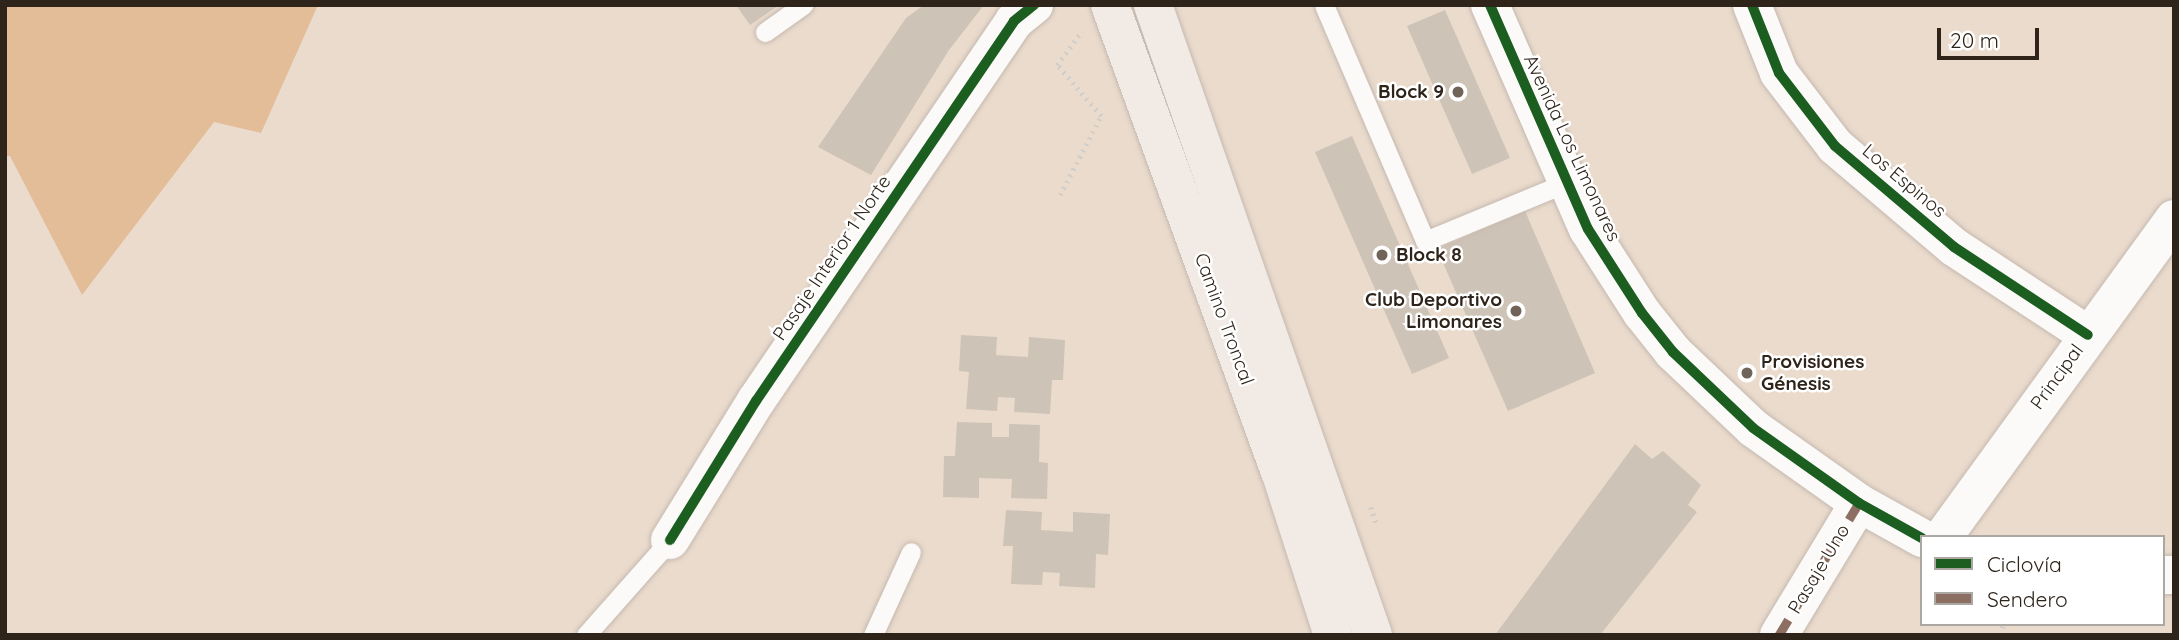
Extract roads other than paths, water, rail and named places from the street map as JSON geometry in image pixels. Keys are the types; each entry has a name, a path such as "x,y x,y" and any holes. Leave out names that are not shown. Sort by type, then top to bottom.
{"main road":[{"name":"Camino Troncal","path":"1153,5 1373,635"},
{"name":"Camino Troncal","path":"1098,15 1280,471 1333,635"}],"street":[{"name":"Pasaje Interior 1 Norte","path":"670,540 756,401 1014,21 1034,5"},
{"name":"Avenida Los Limonares","path":"1490,5 1566,183 1613,272 1673,352 1754,428 1859,503 1920,537"},
{"name":"Los Espinos","path":"1752,5 1779,72 1835,146 1954,247 2088,335"},
{"name":"Principal","path":"1944,535 2174,219"},
{"name":"Pasaje Uno","path":"1779,635 1859,503"}],"lane":[{"path":"765,32 803,5"},
{"path":"1324,5 1424,241 1566,183"},
{"path":"586,635 670,540"},
{"path":"873,635 911,552"}],"place":[{"name":"Block 9","path":"1458,92"},
{"name":"Block 8","path":"1382,255"},
{"name":"Club Deportivo Limonares","path":"1516,311"},
{"name":"Provisiones Génesis","path":"1747,373"}]}
